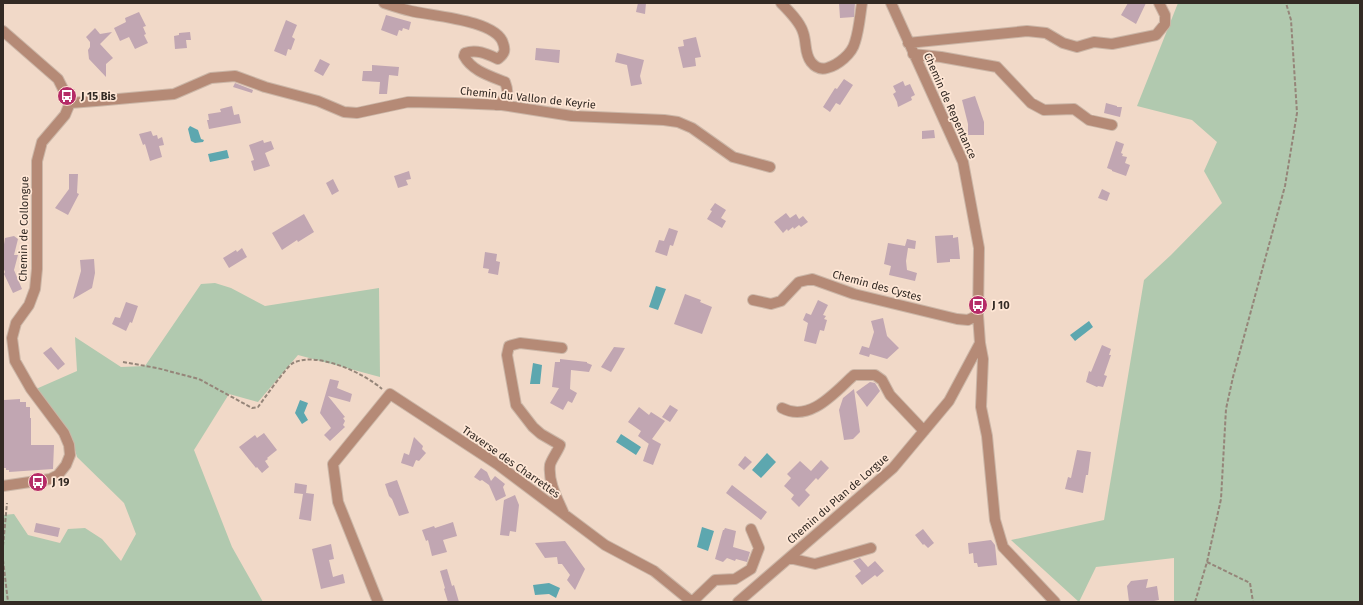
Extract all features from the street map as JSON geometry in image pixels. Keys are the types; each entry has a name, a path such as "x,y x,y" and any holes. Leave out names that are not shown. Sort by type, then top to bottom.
{"street":[{"path":"384,3 410,11 479,24 494,31 502,40 505,49 503,55 498,59 483,52 471,50 465,53 464,56 468,63 476,69 505,82 508,91 507,96 496,105"},
{"path":"781,3 795,19 803,32 807,56 812,64 819,69 824,69 834,66 842,60 855,44 862,3"},
{"name":"Chemin de Repentance","path":"891,3 963,162 979,248 978,315 983,359 981,407 987,436 995,520 1003,547 1055,602"},
{"path":"908,43 1027,31 1046,33 1063,44 1077,47 1094,42 1112,44 1156,35 1165,24 1165,14 1158,3"},
{"path":"3,31 58,79 70,103"},
{"path":"913,54 941,57 997,67 1031,103 1044,110 1074,109 1089,120 1112,125"},
{"name":"Chemin du Vallon de Keyrie","path":"70,103 96,102 174,94 211,78 235,76 272,89 318,101 344,112 357,114 408,102 496,105 572,116 664,120 678,122 692,128 733,157 770,167"},
{"name":"Chemin de Collongue","path":"3,486 50,479 58,475 66,465 70,455 69,445 64,433 31,390 15,361 12,338 16,323 29,305 35,289 37,269 37,161 42,142 65,115 70,103"},
{"name":"Chemin des Cystes","path":"753,300 771,304 781,301 799,282 812,280 854,294 957,319 968,320 978,315"},
{"path":"562,348 520,342 509,346 507,355 516,405 533,427 541,434 560,445 550,464 551,483 564,514"},
{"name":"Chemin du Plan de Lorgue","path":"738,602 893,468 949,401 980,343"},
{"path":"782,408 790,412 805,412 815,408 854,375 875,375 882,380 890,395 924,432"},
{"path":"378,602 338,502 332,464 390,394"},
{"name":"Traverse des Charrettes","path":"390,394 497,464 605,545 654,571 692,602"},
{"path":"692,602 715,580 735,579 751,569 759,548 751,529"},
{"path":"789,558 815,564 871,548"}],"path":[{"path":"1195,602 1207,562 1221,499 1226,410 1233,377 1285,186 1297,113 1291,20 1286,3"},
{"path":"123,362 157,368 199,379 252,408 258,407 292,364 301,360 331,362 357,373 375,383 390,394"},
{"path":"3,546 7,503"},
{"path":"3,560 8,602"},
{"path":"1207,562 1250,583 1253,602"}],"green space":[{"path":"1178,3 1360,3 1360,602 1174,602 1174,558 1096,567 1079,602 1011,540 1104,520 1144,280 1222,203 1204,171 1217,142 1192,120 1137,106"},
{"path":"215,283 231,288 265,306 379,288 380,377 298,355 258,402 229,394 194,450 232,547 263,602 3,602 3,515 14,514 28,535 60,543 68,529 85,528 102,539 121,561 136,534 124,503 77,457 72,440 36,389 77,371 75,337 121,367 145,366 201,284"}],"water":[{"path":"190,126 198,130 201,139 204,140 203,142 195,143 191,141 188,129"},
{"path":"227,150 229,158 210,162 208,154"},
{"path":"656,286 666,289 658,310 649,307"},
{"path":"1089,321 1093,327 1075,341 1070,335"},
{"path":"533,363 542,365 540,384 530,384"},
{"path":"300,400 308,403 304,413 308,420 302,424 295,413"},
{"path":"621,434 641,447 636,455 616,442"},
{"path":"767,453 776,462 761,478 752,470"},
{"path":"702,527 714,531 708,551 697,547"},
{"path":"549,583 560,588 556,598 549,594 535,595 533,585"}],"building":[{"path":"638,3 646,3 645,14 636,12"},
{"path":"839,3 855,3 854,17 840,18"},
{"path":"1128,3 1146,3 1136,24 1121,15"},
{"path":"139,12 146,26 143,27 146,34 144,35 148,43 135,49 129,37 120,41 114,28 126,22 125,18"},
{"path":"386,15 411,22 409,30 403,28 402,31 399,30 397,36 381,30"},
{"path":"286,20 297,25 292,37 295,39 291,50 288,49 286,56 274,51"},
{"path":"95,28 100,34 112,32 100,44 113,58 106,64 106,77 89,59 88,50 90,47 90,42 86,37"},
{"path":"190,32 191,40 186,40 187,48 175,49 174,36 179,35 179,33"},
{"path":"696,37 701,57 695,58 696,66 683,68 678,47 684,46 683,40"},
{"path":"536,48 560,50 559,63 535,60"},
{"path":"617,53 644,60 640,76 642,84 631,86 627,65 615,62"},
{"path":"320,59 330,64 323,76 314,71"},
{"path":"372,65 399,67 398,76 389,75 387,94 379,94 380,82 362,81 363,71 372,71"},
{"path":"844,79 853,85 840,105 836,103 830,112 823,107 835,88 837,89"},
{"path":"903,81 905,86 910,84 915,95 911,97 912,100 898,107 893,94 896,92 893,86"},
{"path":"235,83 253,90 252,93 233,87"},
{"path":"975,96 984,122 984,135 968,135 968,124 962,100"},
{"path":"1106,103 1117,107 1122,107 1120,117 1104,113"},
{"path":"232,106 234,115 239,114 241,123 209,129 207,120 209,120 208,114 221,112 220,109"},
{"path":"934,130 935,138 922,139 922,131"},
{"path":"151,131 153,136 157,135 158,139 162,137 164,145 159,146 162,157 150,161 145,144 143,145 139,134"},
{"path":"263,140 264,143 271,141 274,149 265,153 270,166 254,171 251,161 254,160 249,145"},
{"path":"1116,141 1124,144 1121,153 1123,154 1122,156 1127,157 1125,163 1130,165 1126,176 1107,168"},
{"path":"409,171 411,179 406,180 408,185 398,188 394,176"},
{"path":"69,174 78,174 77,193 79,194 68,215 55,208 69,189"},
{"path":"333,179 339,191 332,195 326,183"},
{"path":"1102,189 1110,193 1107,201 1098,198"},
{"path":"715,203 726,210 721,218 726,221 722,228 707,219 712,211 710,210"},
{"path":"786,213 790,218 796,214 799,219 803,216 808,222 801,227 799,225 788,231 787,229 783,233 774,222"},
{"path":"304,214 314,232 298,242 297,240 282,250 272,233"},
{"path":"669,228 678,231 673,246 670,245 667,256 655,252 659,240 664,241"},
{"path":"953,235 953,238 958,237 960,259 950,259 950,262 937,263 935,236"},
{"path":"14,236 18,239 14,255 18,255 14,270 22,289 13,293 4,274 3,251 5,238"},
{"path":"907,239 916,241 915,249 908,248 906,261 907,270 917,273 915,281 889,275 891,266 884,264 888,243 905,246"},
{"path":"242,248 247,257 229,268 223,258 236,250 237,252"},
{"path":"485,252 497,254 496,261 500,262 498,275 488,273 489,269 483,268"},
{"path":"94,259 95,273 92,288 73,299 81,271 80,260"},
{"path":"685,294 701,300 700,302 712,307 702,334 674,324"},
{"path":"818,300 828,305 823,315 826,316 824,319 827,320 824,331 820,330 816,344 804,341 808,323 803,320 806,313 811,315"},
{"path":"126,302 138,306 132,323 130,322 126,331 112,324 115,317 120,318"},
{"path":"883,318 887,336 899,348 887,359 870,354 869,357 859,354 862,346 869,348 874,332 871,321"},
{"path":"1102,345 1111,349 1109,355 1111,355 1104,375 1107,376 1103,387 1097,387 1086,382 1089,371 1091,372"},
{"path":"51,347 65,364 58,370 43,353"},
{"path":"614,347 625,348 611,372 601,367"},
{"path":"560,359 587,362 592,365 589,372 571,370 570,389 577,393 572,403 568,401 563,410 550,403 559,388 552,387 555,362 560,362"},
{"path":"330,379 339,381 337,388 352,394 350,402 328,396 345,417 343,418 345,421 343,425 345,427 330,441 324,435 331,428 320,413"},
{"path":"870,382 875,383 880,391 867,407 856,392"},
{"path":"854,389 860,432 853,439 844,440 839,410 843,398"},
{"path":"20,399 20,402 26,402 26,407 30,407 31,445 54,445 53,469 9,472 6,468 3,468 4,400"},
{"path":"670,405 678,410 670,422 662,417"},
{"path":"639,407 649,415 651,412 665,421 652,439 661,444 653,465 643,461 649,444 638,436 641,431 628,422"},
{"path":"264,433 277,450 265,461 269,467 262,473 239,447 255,435 257,438"},
{"path":"414,437 423,446 422,449 426,453 419,461 416,460 413,467 401,463 404,453 409,455"},
{"path":"1077,450 1091,452 1088,475 1086,475 1083,493 1065,489 1068,477 1071,478"},
{"path":"745,456 752,462 744,470 738,465"},
{"path":"821,460 829,468 818,480 816,478 805,490 810,495 799,507 791,499 794,495 784,486 791,478 787,474 800,461 811,471"},
{"path":"481,468 487,472 491,481 495,476 505,484 503,487 506,496 496,501 489,485 474,477"},
{"path":"397,480 409,513 399,516 385,484"},
{"path":"295,483 307,485 306,493 314,494 311,521 299,519 303,494 294,493"},
{"path":"732,485 767,512 761,520 726,493"},
{"path":"515,495 519,505 516,532 510,531 509,536 500,535 504,500"},
{"path":"453,522 457,536 443,540 447,552 432,556 428,540 426,541 422,530 434,526 435,528"},
{"path":"36,523 60,528 58,537 34,532"},
{"path":"725,528 736,531 733,547 750,552 747,562 736,559 735,561 727,558 723,562 715,559 723,530"},
{"path":"923,529 934,543 928,548 924,544 923,545 915,535"},
{"path":"991,540 995,545 997,565 978,567 977,563 974,563 973,553 969,554 968,543"},
{"path":"565,541 585,569 575,590 567,580 570,575 562,564 558,564 557,557 545,558 535,543"},
{"path":"331,544 334,559 329,560 333,577 343,574 345,583 321,589 312,549"},
{"path":"860,558 868,567 875,561 884,571 877,577 875,575 862,585 855,576 861,571 853,561"},
{"path":"447,569 459,602 448,602 440,571"},
{"path":"1148,579 1146,588 1157,586 1159,600 1149,602 1129,602 1127,586 1131,581"}],"place":[{"name":"J 15 Bis","path":"67,96"},
{"name":"J 10","path":"978,305"},
{"name":"J 19","path":"38,482"}]}
